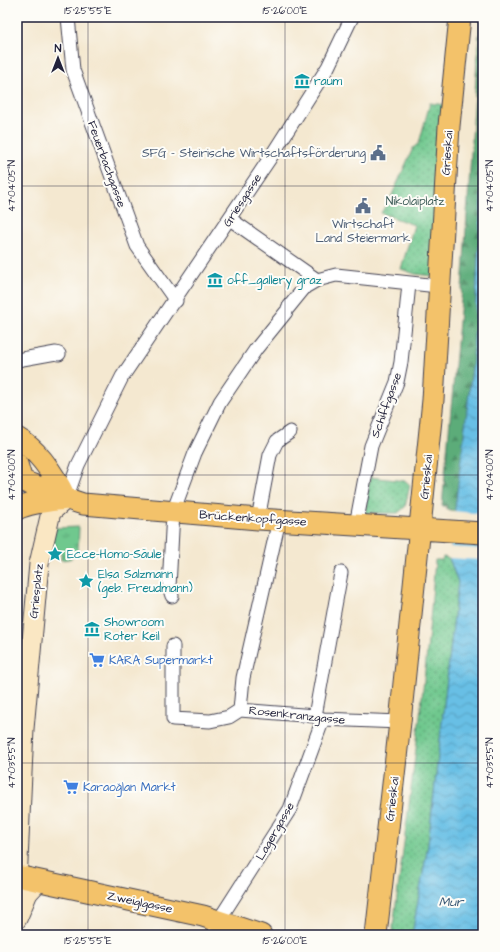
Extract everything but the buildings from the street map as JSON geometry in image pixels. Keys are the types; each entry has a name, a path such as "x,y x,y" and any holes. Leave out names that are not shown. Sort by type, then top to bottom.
{"main road":[{"name":"Grieskai","path":"376,935 400,722 431,529 433,400 438,286 449,126 460,17"},
{"path":"17,438 29,445 57,480 66,500"},
{"path":"17,464 22,481 46,488 66,500"},
{"name":"Brückenkopfgasse","path":"66,500 83,504 258,519 483,533"},
{"path":"17,509 48,501 66,500"},
{"name":"Griesplatz","path":"17,883 24,728 39,564 51,512 66,500"},
{"name":"Zweiglgasse","path":"17,876 217,928 261,935"},
{"path":"17,919 28,893 38,881"}],"street":[{"name":"Feuerbachgasse","path":"68,17 73,70 137,246 176,301"},
{"name":"Griesgasse","path":"66,500 78,465 122,378 176,301 328,67 352,17"},
{"path":"230,219 317,280"},
{"path":"172,596 169,587 174,512 195,452 220,402 256,349 305,287 317,280 336,275 438,286"},
{"name":"Schiffgasse","path":"356,525 371,446 397,382 401,362 409,284"},
{"path":"17,360 56,353 59,354"},
{"path":"258,519 270,455 277,441 290,432"},
{"path":"240,710 243,678 279,520"},
{"name":"Lagergasse","path":"217,928 290,809 319,718 341,573"},
{"name":"Rosenkranzgasse","path":"173,646 173,719 210,721 229,717 240,710 319,718 400,722"}],"green space":[{"path":"480,17 483,17 483,159 473,360 455,512 447,510 446,506 442,506 462,289"},
{"name":"Nikolaiplatz","path":"430,103 446,105 434,276 415,274 401,269 414,225 381,213 392,195 413,148 419,143"},
{"path":"370,477 406,481 410,485 405,507 398,513 365,513"},
{"path":"79,527 78,553 70,559 61,560 61,552 58,549 53,549 50,551 54,528"},
{"path":"443,557 449,558 458,582 428,845 412,935 392,935 422,701 435,560 442,560"}],"water":[{"name":"Mur","path":"483,159 483,935 412,935 428,845 458,582 449,558 473,360"}],"pier":[{"path":"453,511 483,514 483,547 449,544"},
{"path":"449,547 483,549 483,560 447,558"}],"place":[{"name":"raum","path":"302,81"},
{"name":"SFG - Steirische Wirtschaftsförderung","path":"378,153"},
{"name":"Wirtschaft Land Steiermark","path":"363,206"},
{"name":"off_gallery graz","path":"215,280"},
{"name":"Ecce-Homo-Säule","path":"55,554"},
{"name":"Elsa Salzmann (geb. Freudmann)","path":"86,581"},
{"name":"Showroom Roter Keil","path":"92,629"},
{"name":"KARA Supermarkt","path":"97,660"},
{"name":"Karaoğlan Markt","path":"71,787"}]}
